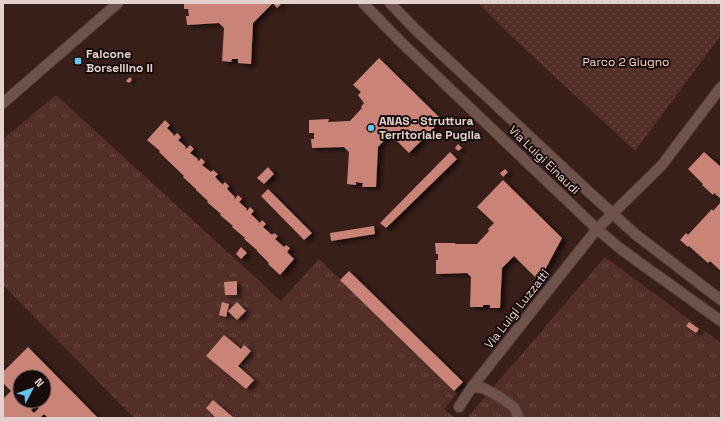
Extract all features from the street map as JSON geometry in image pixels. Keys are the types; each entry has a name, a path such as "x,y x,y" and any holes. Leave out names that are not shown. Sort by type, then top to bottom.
{"main road":[{"path":"3,103 118,3"},
{"name":"Via Luigi Einaudi","path":"363,3 409,50 598,229 622,250 721,321"},
{"name":"Via Luigi Einaudi","path":"390,3 416,30 612,214 639,237 721,300"},
{"name":"Via Luigi Luzzatti","path":"459,407 472,387 598,229 662,165 721,87"},
{"path":"472,387 483,388 498,396 514,407 519,418"}],"green space":[{"name":"Parco 2 Giugno","path":"478,3 721,3 721,35 635,151 510,35"},
{"path":"56,95 281,301 319,259 457,393 444,409 455,418 134,418 3,285 3,139"},
{"path":"605,257 721,343 721,418 467,418"}],"building":[{"path":"184,3 273,3 253,23 251,64 238,63 238,59 232,59 231,62 222,61 224,28 219,23 187,25 186,16 189,16 188,9 184,9"},
{"path":"273,3 282,3 277,8"},
{"path":"379,58 442,120 409,153 390,134 378,147 376,187 362,187 363,183 356,182 356,185 347,184 349,152 344,147 312,148 311,139 314,139 314,133 309,133 309,120 329,119 328,122 350,121 362,108 361,107 364,103 358,95 361,92 353,85"},
{"path":"130,77 132,80 129,83 126,81"},
{"path":"165,120 170,125 167,128 174,135 173,136 177,133 181,137 178,140 186,147 186,149 190,145 194,149 190,153 199,161 201,158 205,162 202,165 211,172 213,170 218,174 215,177 222,185 225,182 229,186 227,189 235,197 234,198 235,199 238,195 242,199 239,202 247,209 246,210 247,211 250,207 254,211 251,214 260,223 262,220 266,224 263,227 272,235 274,233 278,236 275,239 284,247 286,245 290,248 287,252 294,259 280,275 268,264 269,263 257,250 244,239 245,238 232,227 233,226 220,215 221,214 207,202 208,201 183,177 184,176 159,152 160,151 147,140"},
{"path":"458,144 462,148 458,151 455,148"},
{"path":"450,152 457,159 386,228 380,223"},
{"path":"704,152 721,167 721,199 714,193 713,195 702,185 703,184 688,169"},
{"path":"268,167 274,174 264,184 257,178"},
{"path":"505,169 508,172 503,177 500,173"},
{"path":"503,180 562,238 539,281 514,256 502,268 500,308 490,308 490,305 483,305 483,307 470,307 471,277 467,273 436,274 436,260 438,260 438,254 436,254 435,243 477,244 494,223 477,207"},
{"path":"268,189 312,233 304,240 261,196"},
{"path":"721,202 721,271 710,261 708,263 680,240 686,233 688,235 712,209 713,211"},
{"path":"374,226 375,234 331,241 330,233"},
{"path":"241,247 247,253 241,259 236,254"},
{"path":"349,271 463,382 454,391 340,280"},
{"path":"237,281 237,295 225,295 224,282"},
{"path":"222,302 229,304 226,317 219,315"},
{"path":"237,302 246,311 237,320 228,311"},
{"path":"689,322 699,329 696,333 686,326"},
{"path":"224,335 241,349 244,345 251,351 238,366 254,380 246,389 206,356"},
{"path":"28,347 50,369 12,369 12,409 32,409 31,410 34,413 38,409 52,409 52,371 98,418 46,418 47,417 44,414 40,418 3,418 3,399 11,391 3,383 3,372"},
{"path":"213,400 234,418 216,418 206,408"}],"place":[{"name":"Falcone Borsellino II","path":"78,61"},
{"name":"ANAS - Struttura Territoriale Puglia","path":"371,128"}]}
